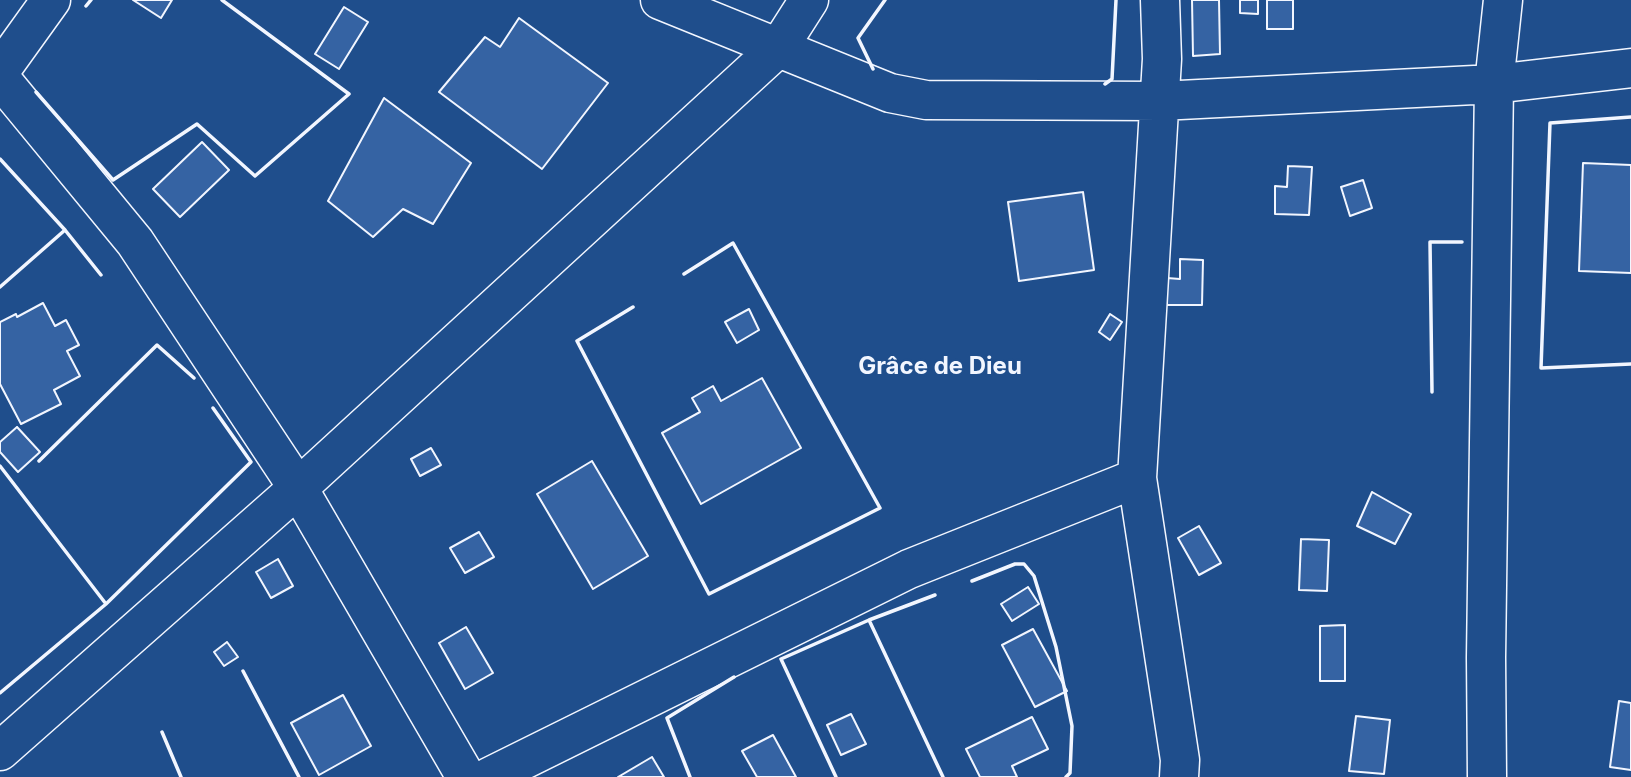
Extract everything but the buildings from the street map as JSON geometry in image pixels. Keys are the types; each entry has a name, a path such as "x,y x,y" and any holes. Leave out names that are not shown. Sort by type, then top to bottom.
{"street":[{"path":"0,71 51,0"},
{"path":"660,0 890,93 926,100 1160,102 1494,84 1631,68"},
{"path":"0,751 298,488 779,47 809,0"},
{"path":"1160,0 1163,59 1137,478 1180,760 1179,777"},
{"path":"1487,777 1487,521 1494,84 1503,0"},
{"path":"0,78 135,242 298,488 466,777"},
{"path":"489,777 909,569 1137,478"}],"wall":[{"path":"86,6 91,0"},
{"path":"36,92 113,180 197,124 255,176 349,94 222,0"},
{"path":"873,69 858,38 885,0"},
{"path":"1105,84 1112,79 1116,0"},
{"path":"1631,117 1550,123 1541,368 1631,364"},
{"path":"0,159 65,230 101,275"},
{"path":"0,287 65,230"},
{"path":"1432,392 1430,242 1462,242"},
{"path":"633,307 577,341 709,594 880,508 733,243 684,274"},
{"path":"39,461 157,345 194,378"},
{"path":"106,604 251,462 213,408"},
{"path":"0,466 106,604 0,693"},
{"path":"972,581 1015,564 1024,564 1034,576 1056,647 1072,726 1070,773 1066,777"},
{"path":"836,777 781,659 869,620 935,595"},
{"path":"869,620 943,777"},
{"path":"243,671 299,777"},
{"path":"690,777 667,718 734,677"},
{"path":"162,732 181,777"}],"district":[{"name":"Grâce de Dieu","path":"940,367"}]}
